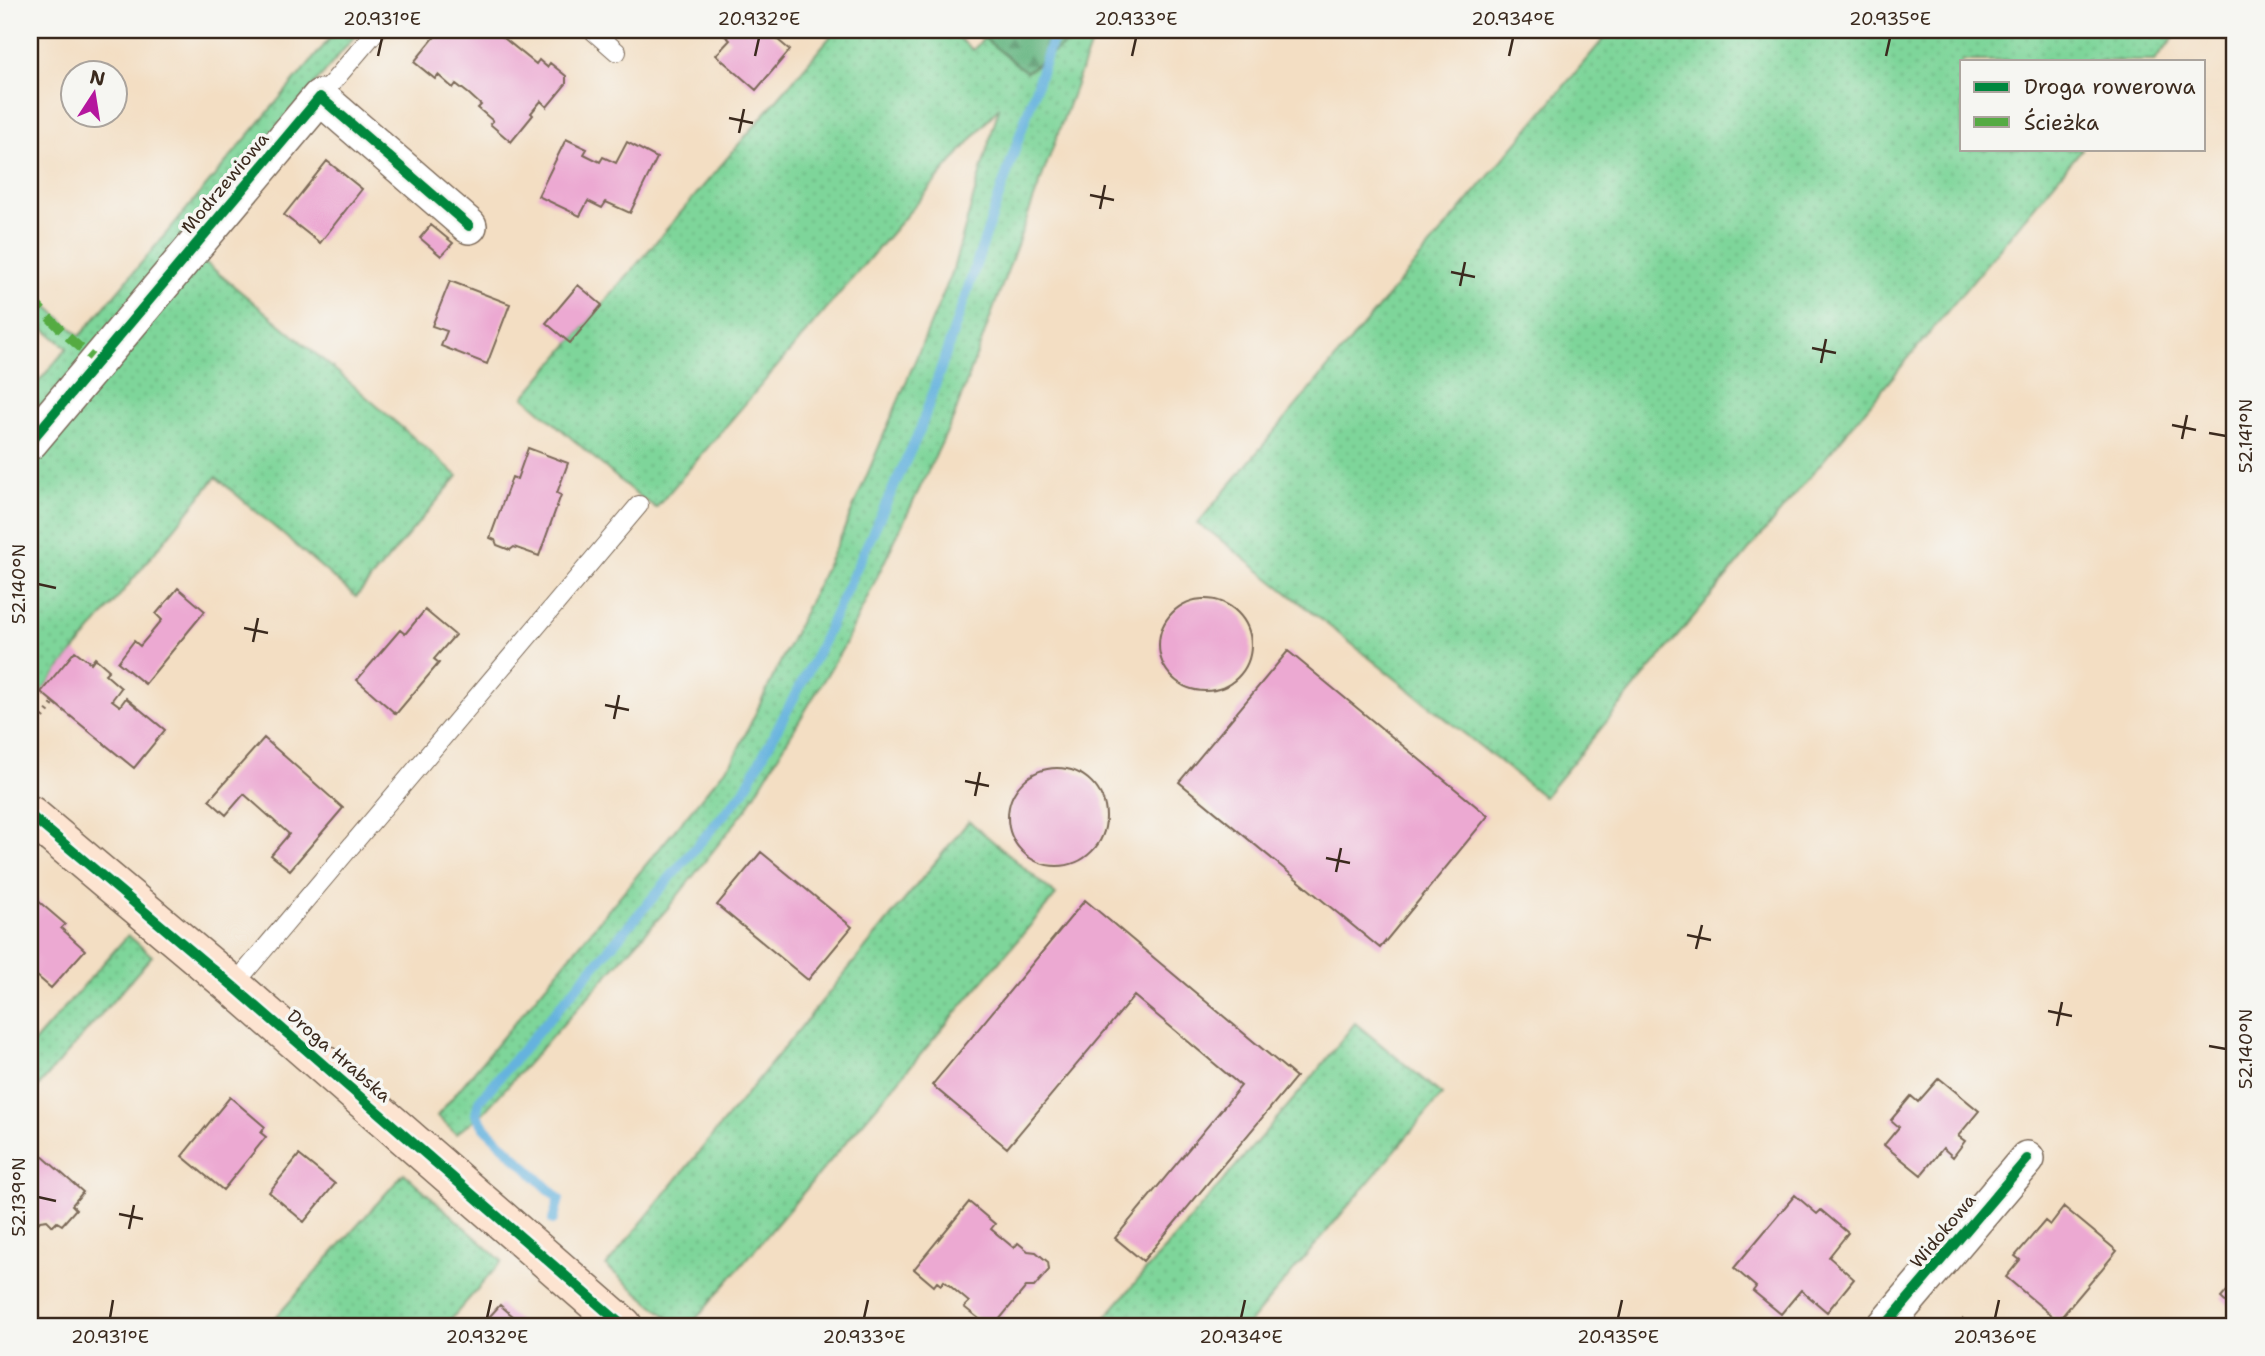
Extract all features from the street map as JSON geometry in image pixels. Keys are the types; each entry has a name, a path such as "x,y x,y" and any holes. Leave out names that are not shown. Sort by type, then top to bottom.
{"street":[{"path":"320,97 469,226"},
{"name":"Modrzewiowa","path":"30,442 320,97"},
{"name":"Droga Hrabska","path":"30,815 233,986 623,1326"},
{"name":"Widokowa","path":"1885,1326 2027,1159"}],"lane":[{"path":"320,97 377,30"},
{"path":"592,30 617,52"},
{"path":"233,986 639,505"}],"path":[{"path":"30,734 54,703"}],"green space":[{"path":"337,30 360,30 30,424 30,392 67,348 30,317 30,290 80,336"},
{"path":"836,30 949,30 973,50 984,38 1027,72 1085,30 1096,30 953,419 844,646 747,808 667,909 484,1112 456,1134 437,1116 733,760 843,532 952,273 999,107 656,508 631,490 524,397"},
{"path":"991,30 1085,30 1026,72 984,38"},
{"path":"1611,30 2181,30 2155,60 1960,60 1960,150 2081,150 1544,797 1211,532 1197,524"},
{"path":"200,258 458,476 356,597 216,477 30,706 30,464"},
{"path":"969,821 1056,895 690,1326 678,1326 606,1266"},
{"path":"128,935 152,956 30,1096 30,1047"},
{"path":"1355,1023 1442,1095 1247,1326 1098,1326 1310,1080"},
{"path":"404,1173 502,1261 445,1326 268,1326"}],"building":[{"path":"444,30 494,30 536,64 539,60 547,67 550,63 566,76 566,84 547,107 541,101 511,142 490,124 493,121 478,108 481,105 469,94 456,84 453,88 438,75 435,79 414,62 437,34 439,36"},
{"path":"728,30 766,30 790,50 756,90 716,55 730,40 724,35"},
{"path":"566,139 587,149 584,154 600,162 603,157 616,163 627,142 657,158 630,213 606,202 602,208 588,201 580,216 538,196"},
{"path":"327,161 362,189 320,243 284,215"},
{"path":"431,225 453,243 441,256 420,238"},
{"path":"450,281 510,304 487,364 441,346 447,331 432,326"},
{"path":"578,285 602,305 570,343 546,323"},
{"path":"528,448 568,463 557,493 561,495 539,556 514,547 510,550 497,545 495,540 490,538 512,477 517,479"},
{"path":"178,588 205,611 145,684 118,662 134,641 140,646 162,620 156,614"},
{"path":"1205,599 1222,603 1237,613 1247,628 1251,645 1247,662 1237,677 1222,687 1205,691 1188,687 1173,677 1163,662 1159,645 1163,628 1173,613 1188,603"},
{"path":"425,610 455,635 434,659 439,663 396,714 357,680 400,630 405,634"},
{"path":"75,651 91,663 95,658 109,670 105,674 121,688 112,700 120,706 126,698 165,730 134,768 41,692"},
{"path":"1288,651 1488,816 1380,948 1179,782"},
{"path":"264,738 343,808 290,870 271,855 289,834 244,794 226,815 209,800"},
{"path":"1057,768 1076,772 1092,782 1102,798 1106,817 1102,836 1092,852 1076,862 1057,866 1038,862 1022,852 1012,836 1008,817 1012,798 1022,782 1038,772"},
{"path":"761,852 852,927 808,980 717,905"},
{"path":"30,894 65,924 61,928 85,950 51,988 30,970"},
{"path":"1085,900 1296,1077 1143,1261 1115,1238 1241,1086 1134,996 1007,1148 932,1085"},
{"path":"1939,1078 1979,1111 1958,1136 1965,1141 1953,1157 1943,1148 1921,1175 1884,1145 1899,1127 1891,1120 1911,1096 1918,1102"},
{"path":"230,1097 265,1127 261,1133 266,1137 223,1190 182,1156"},
{"path":"30,1154 37,1160 41,1155 83,1192 72,1205 76,1209 62,1225 57,1222 53,1226 47,1220 40,1221 30,1229"},
{"path":"299,1155 335,1184 304,1222 269,1192"},
{"path":"1795,1195 1817,1214 1821,1210 1848,1233 1829,1257 1854,1279 1827,1312 1801,1290 1781,1314 1753,1291 1756,1287 1734,1268"},
{"path":"969,1202 995,1224 991,1229 1014,1248 1018,1243 1048,1262 1049,1270 1034,1287 1026,1287 994,1326 988,1326 964,1307 969,1302 944,1281 941,1285 937,1282 934,1286 914,1269"},
{"path":"2064,1207 2117,1251 2058,1321 2006,1277 2020,1260 2015,1256 2045,1221 2050,1225"},
{"path":"2235,1282 2235,1311 2221,1298"},
{"path":"500,1305 521,1323 519,1326 481,1326"},
{"path":"1963,1319 1972,1326 1957,1326"}],"waterway":[{"path":"553,1220 559,1199 485,1128 476,1114 479,1101 744,791 814,660 920,430 1051,43 1062,30"}],"marked path":[{"path":"30,298 97,362"}],"cycle path":[{"path":"30,442 320,97 469,226"},
{"path":"30,815 233,986 623,1326"},
{"path":"1885,1326 2027,1159"}]}
